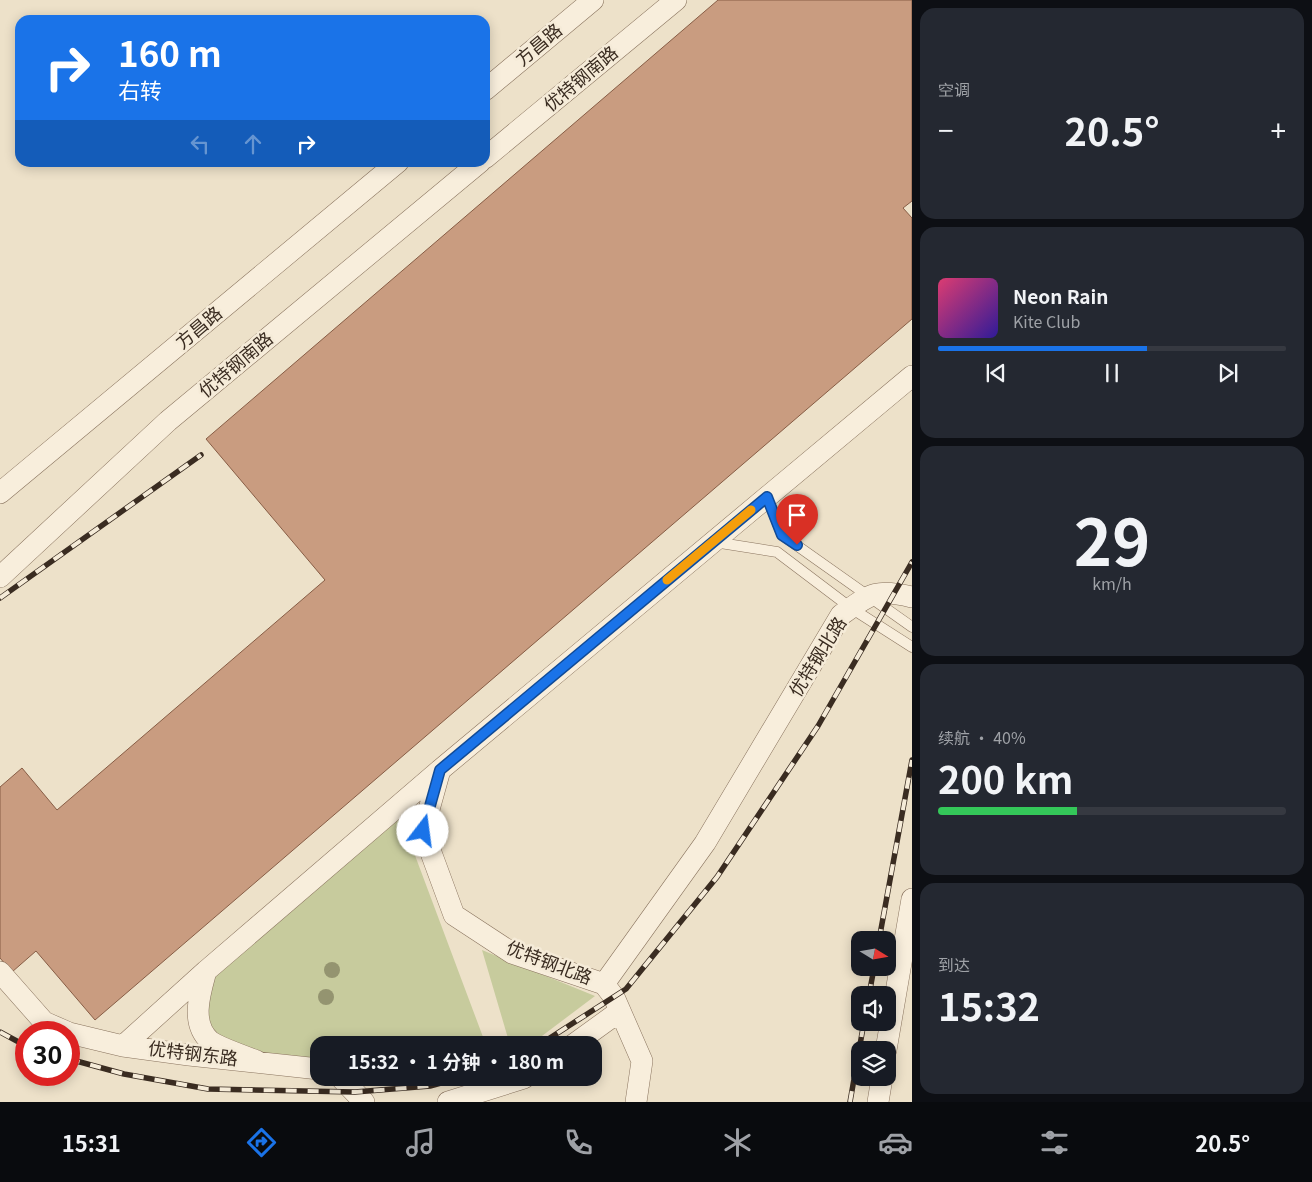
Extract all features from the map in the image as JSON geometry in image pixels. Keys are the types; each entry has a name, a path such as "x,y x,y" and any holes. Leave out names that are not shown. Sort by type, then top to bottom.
{"street":[{"name":"方昌路","path":"490,86 593,0"},
{"name":"优特钢南路","path":"490,154 676,0"},
{"name":"方昌路","path":"0,494 392,167"},
{"name":"优特钢南路","path":"0,577 168,421 474,167"},
{"path":"123,1046 206,971 440,770 912,376"},
{"name":"优特钢北路","path":"440,770 423,831 454,915 512,953 604,984 705,843 841,615 869,595 894,592 912,597"},
{"path":"888,1041 912,899"},
{"path":"206,971 199,997 198,1023 210,1041 257,1061"},
{"name":"优特钢东路","path":"0,972 43,1021"},
{"path":"604,984 614,996 642,1061 636,1102"},
{"path":"585,1036 620,1011"},
{"name":"优特钢东路","path":"80,1036 123,1046 310,1068"},
{"path":"349,1086 364,1102"},
{"path":"448,1102 499,1086"},
{"path":"878,1102 881,1086"}],"lane":[{"path":"767,497 782,535 912,627"},
{"path":"714,542 777,552 851,608 912,647"}],"green space":[{"path":"401,818 483,1036 310,1036 310,1061 231,1046 215,1037 204,1012 215,968"},
{"path":"482,950 595,996 542,1036 507,1036"}],"building":[{"path":"718,0 912,0 912,201 903,208 912,218 912,319 95,1020 36,951 12,972 0,958 0,787 22,768 57,810 325,580 206,439"}],"railway":[{"path":"0,598 201,455"},
{"path":"553,1036 626,989 717,877 818,726 912,562"},
{"path":"881,931 912,760"},
{"path":"871,986 873,976"},
{"path":"850,1102 862,1031"},
{"path":"0,1032 15,1040"},
{"path":"80,1062 124,1074 208,1089 355,1092 430,1086"}],"slow traffic":[{"path":"667,580 751,510"}],"route":[{"path":"423,831 440,770 767,497 782,535 797,545"}]}
